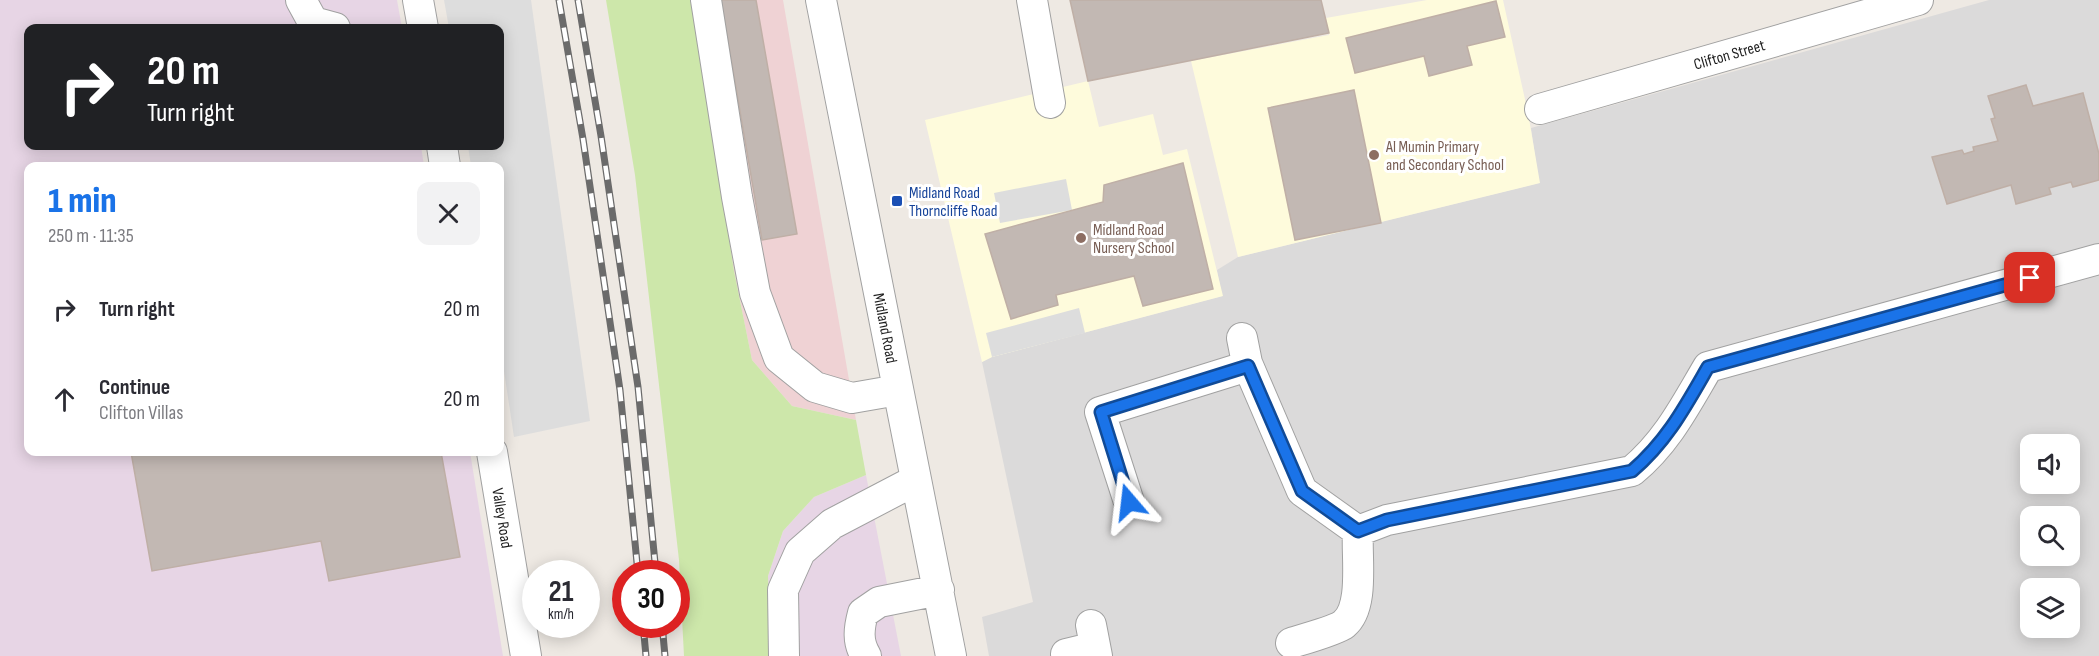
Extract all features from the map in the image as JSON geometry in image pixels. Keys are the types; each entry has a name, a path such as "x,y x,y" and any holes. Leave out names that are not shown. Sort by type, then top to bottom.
{"street":[{"path":"300,0 313,22 320,24"},
{"path":"418,0 422,24"},
{"path":"706,0 736,197 754,293 779,358 815,387 852,398 898,390"},
{"name":"Midland Road","path":"821,0 951,656"},
{"path":"1032,0 1050,103"},
{"name":"Clifton Street","path":"1540,109 1918,0"},
{"path":"1358,531 1387,520 1632,471 1651,455 1676,422 1708,367 2099,259"},
{"path":"1242,338 1248,366 1302,491 1358,531"},
{"path":"1129,502 1101,412 1248,366"},
{"name":"Valley Road","path":"493,456 526,656"},
{"path":"784,656 783,590 800,552 832,524 916,480"},
{"path":"1291,643 1344,625 1355,608 1358,589 1356,550 1358,531"},
{"path":"863,654 859,628 862,613 879,602 939,591"},
{"path":"1066,654 1094,643"}],"shaded area":[{"path":"0,0 397,0 401,24 24,24 24,150 422,150 423,162 24,162 24,456 471,456 503,656 0,656"},
{"path":"444,0 531,0 590,421 514,437 504,371 504,162 470,162 469,150 504,150 504,24 448,24"},
{"path":"693,0 783,0 856,420 792,406 752,360 734,271"},
{"name":"Al Mumin Primary and Secondary School","path":"1427,0 1503,0 1528,113 1540,183 1238,257 1191,61 1329,35 1326,18"},
{"path":"1989,0 2099,0 2099,656 989,656 982,617 1033,602 982,362 992,357 1222,296 1217,270 1238,257 1539,183 1531,128"},
{"name":"Midland Road Nursery School","path":"1088,81 1099,127 1153,114 1163,155 1187,149 1223,296 992,357 982,362 925,120"},
{"path":"1066,179 1072,210 1000,223 994,193"},
{"path":"1079,308 1085,333 992,357 986,333"},
{"path":"866,475 901,656 771,656 768,576 783,531 814,497"}],"green space":[{"path":"606,0 693,0 734,271 752,360 792,406 856,420 866,475 814,497 783,531 768,576 771,656 684,656 683,638 690,638 690,560 679,560 635,175"}],"building":[{"path":"721,0 756,0 797,234 762,240"},
{"path":"1070,0 1321,0 1329,33 1088,81"},
{"path":"1496,1 1505,37 1467,46 1472,65 1429,76 1424,56 1355,73 1346,38"},
{"path":"2026,85 2033,106 2083,93 2099,154 2099,180 2073,187 2071,182 2049,188 2051,194 2016,204 2011,185 1947,204 1932,157 1962,150 1964,154 1974,151 1973,147 1998,141 1991,119 1995,118 1988,96"},
{"path":"1354,90 1381,223 1295,240 1268,108"},
{"path":"1183,163 1213,289 1143,306 1134,276 1056,295 1058,305 1011,319 985,234 1103,202 1104,185"},
{"path":"132,456 442,456 460,557 329,581 321,541 152,571"}],"railway":[{"path":"559,0 583,139 620,390 637,560"},
{"path":"578,0 601,136 638,387 655,560"},
{"path":"644,638 646,656"},
{"path":"663,638 665,656"}],"place":[{"name":"Al Mumin Primary and Secondary School","path":"1374,155"},
{"name":"Midland Road Thorncliffe Road","path":"897,201"},
{"name":"Midland Road Nursery School","path":"1081,238"}],"route":[{"path":"1129,502 1101,412 1248,366 1302,491 1358,531 1387,520 1632,471 1651,455 1676,422 1708,367 2030,278"}]}
